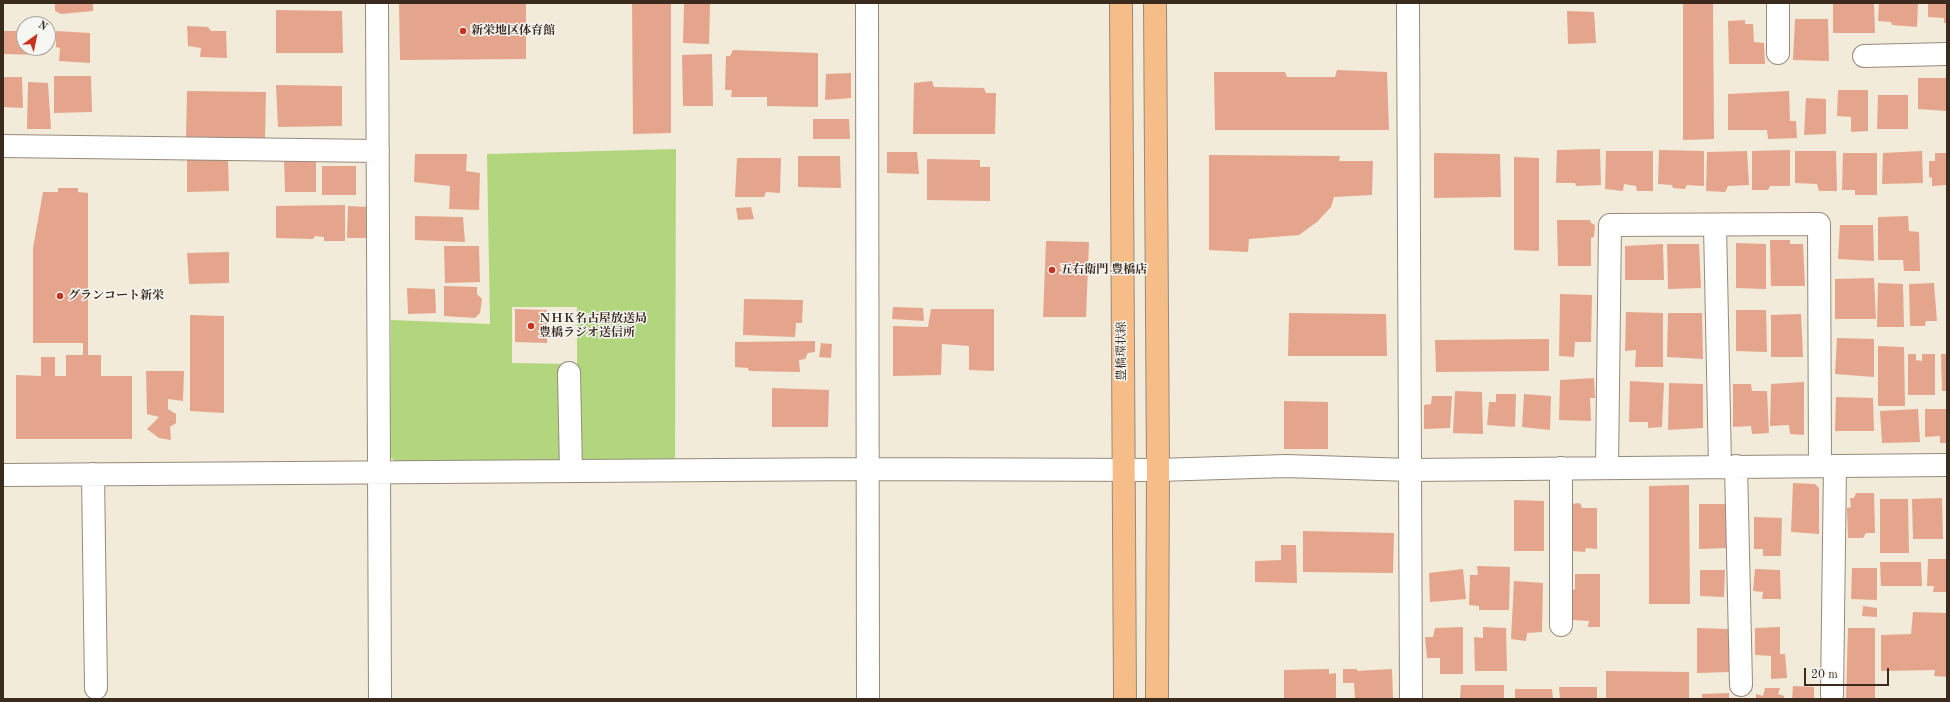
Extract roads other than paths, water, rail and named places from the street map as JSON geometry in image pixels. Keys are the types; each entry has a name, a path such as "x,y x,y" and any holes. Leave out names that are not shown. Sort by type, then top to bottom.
{"main road":[{"name":"豊橋環状線","path":"1121,3 1125,699"},
{"path":"1155,3 1158,470 1157,699"}],"street":[{"path":"377,3 380,699"},
{"path":"868,3 868,699"},
{"path":"1408,3 1411,699"},
{"path":"1778,3 1778,53"},
{"path":"1864,56 1947,54"},
{"path":"3,146 378,151"},
{"path":"1607,467 1610,225 1819,224 1827,465 1832,695"},
{"path":"1716,225 1741,685"},
{"path":"568,373 571,471"},
{"path":"3,475 867,469 1158,470 1286,466 1410,470 1947,465"},
{"path":"1561,468 1561,624"},
{"path":"93,474 96,688"}],"place":[{"name":"新栄地区体育館","path":"463,31"},
{"name":"五右衛門 豊橋店","path":"1052,270"},
{"name":"グランコート新栄","path":"60,296"},
{"name":"ＮＨＫ名古屋放送局 豊橋ラジオ送信所","path":"531,326"}]}
